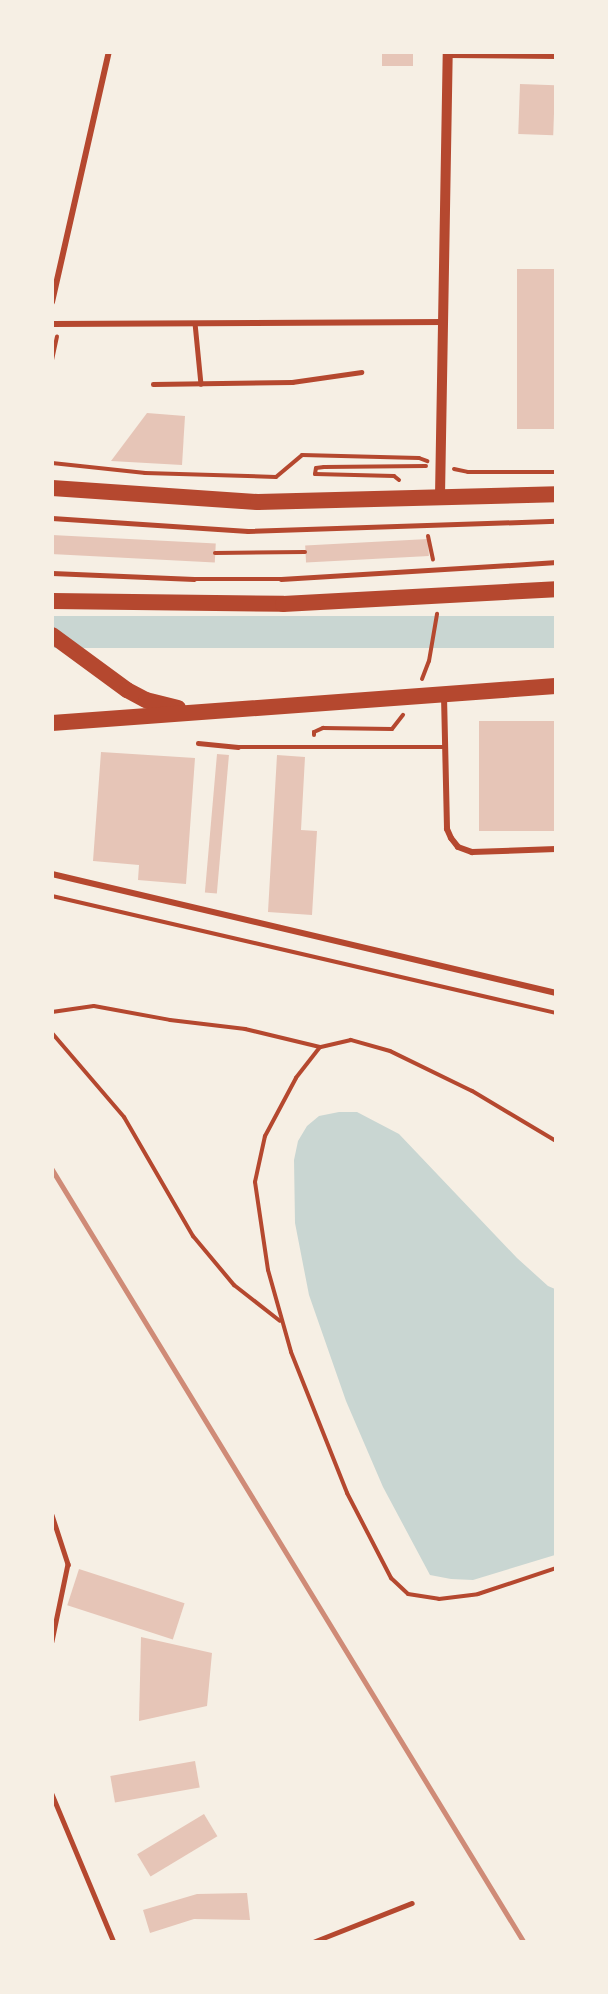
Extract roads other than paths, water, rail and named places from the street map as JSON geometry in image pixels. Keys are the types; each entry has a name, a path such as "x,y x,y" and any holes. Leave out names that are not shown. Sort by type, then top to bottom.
{"highway":[{"path":"52,488 258,502 555,494"},
{"path":"52,601 283,604 555,589"},
{"path":"52,635 127,690 165,706 197,712"},
{"path":"52,723 444,692 555,686"}],"street":[{"path":"52,302 109,52"},
{"path":"440,496 448,53 555,54"},
{"path":"56,324 444,322"},
{"path":"444,692 447,829 458,847 472,852 555,849"},
{"path":"52,874 555,993"}],"lane":[{"path":"195,323 201,384"},
{"path":"153,384 292,382 361,372"},
{"path":"52,518 248,531 555,521"},
{"path":"52,573 194,579 281,579 555,562"},
{"path":"198,743 261,747 444,747"},
{"path":"52,1515 68,1564 52,1641"},
{"path":"52,1794 114,1941"},
{"path":"313,1941 412,1903"}],"railway":[{"path":"52,1169 524,1942"}]}
